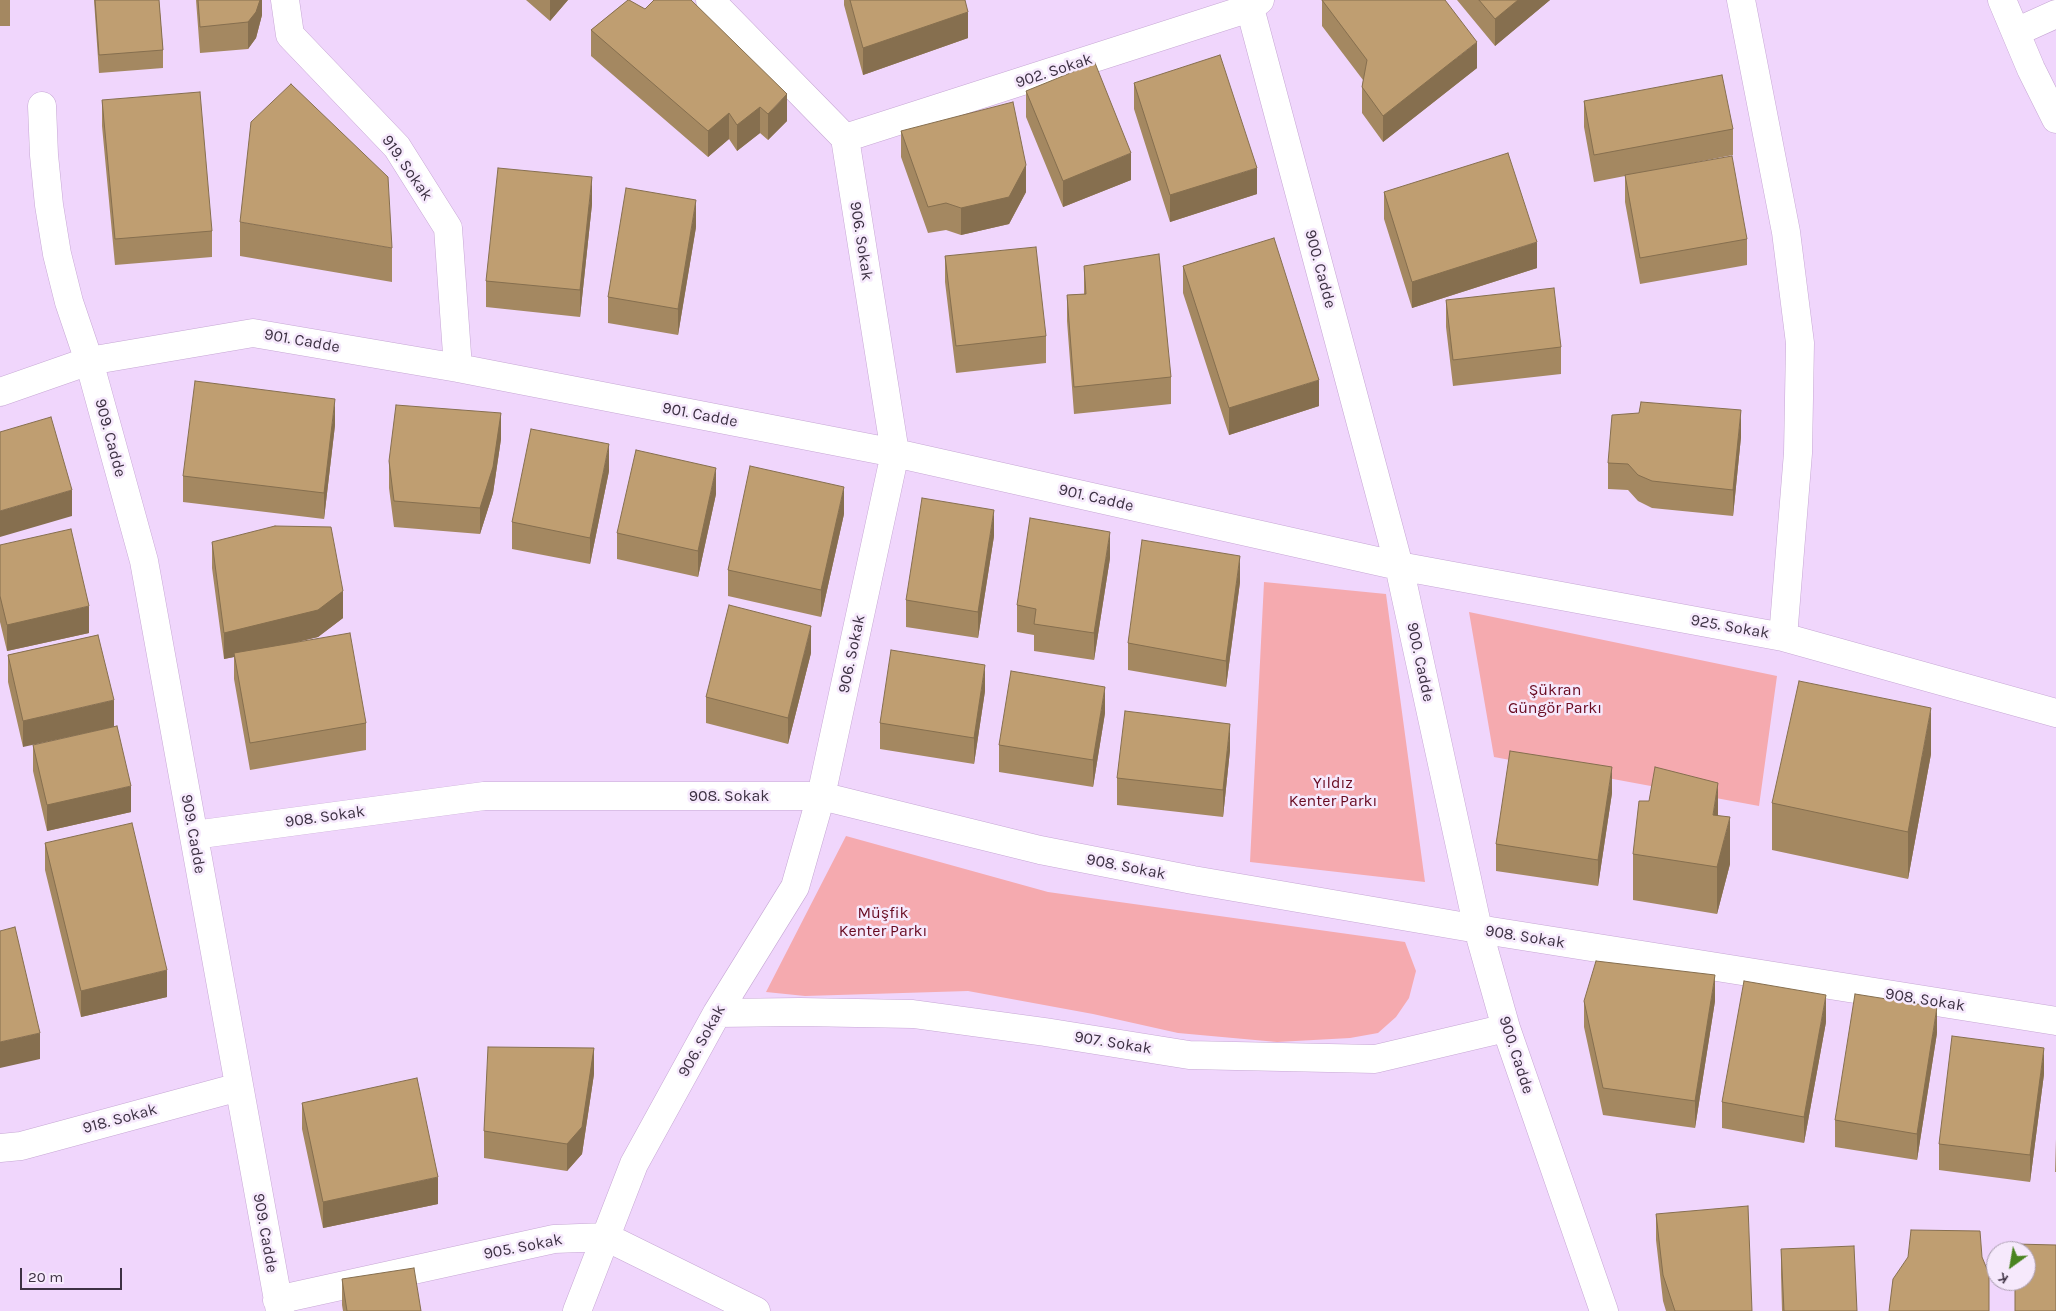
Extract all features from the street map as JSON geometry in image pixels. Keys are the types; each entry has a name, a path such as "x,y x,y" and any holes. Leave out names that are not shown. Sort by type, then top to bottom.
{"street":[{"name":"919. Sokak","path":"285,0 290,35 396,147 448,228 458,368"},
{"path":"710,0 845,138"},
{"path":"1741,0 1786,232 1800,343 1798,453 1783,637"},
{"path":"2002,0 2031,70 2056,119"},
{"name":"902. Sokak","path":"845,138 1255,4"},
{"name":"900. Cadde","path":"1255,4 1399,566 1478,929 1506,1028 1604,1311"},
{"path":"2016,32 2056,14"},
{"name":"909. Cadde","path":"42,106 46,175 57,254 69,302 89,361 144,561 278,1305"},
{"name":"906. Sokak","path":"577,1311 634,1164 717,1013 795,887 821,796 895,453 845,138"},
{"name":"901. Cadde","path":"0,392 89,361 253,333 458,368 895,453 1399,566"},
{"name":"925. Sokak","path":"1399,566 1783,637 2056,713"},
{"name":"908. Sokak","path":"194,835 484,796 821,796 1040,850 1193,880 1478,929 2056,1021"},
{"name":"907. Sokak","path":"717,1013 913,1014 1045,1032 1189,1055 1375,1059 1506,1028"},
{"name":"918. Sokak","path":"0,1148 21,1146 239,1087"},
{"name":"905. Sokak","path":"278,1305 554,1239 606,1237 756,1311"}],"green space":[{"name":"Yıldız Kenter Parkı","path":"1264,582 1386,594 1425,882 1250,862"},
{"name":"Şükran Güngör Parkı","path":"1469,612 1777,676 1759,806 1494,757"},
{"name":"Müşfik Kenter Parkı","path":"846,836 1048,892 1405,942 1416,971 1409,998 1396,1017 1378,1033 1350,1038 1277,1042 1178,1033 1093,1014 968,991 805,996 766,992"}],"building":[{"path":"95,0 159,0 163,50 99,55"},
{"path":"198,0 260,0 256,12 248,22 200,27"},
{"path":"628,0 645,9 654,0 691,0 787,94 768,114 760,107 737,125 729,113 708,131 591,30"},
{"path":"850,0 965,0 968,12 863,48"},
{"path":"1322,0 1445,0 1477,42 1383,116 1362,87 1367,60"},
{"path":"1479,0 1518,0 1495,19"},
{"path":"1220,55 1257,168 1170,195 1134,83"},
{"path":"1095,63 1131,153 1063,181 1026,91"},
{"path":"1722,75 1733,129 1594,155 1584,101"},
{"path":"291,84 388,177 392,248 240,222 251,122"},
{"path":"200,92 212,231 115,239 102,100"},
{"path":"1013,102 1026,165 1009,197 961,208 946,203 928,207 901,131"},
{"path":"1508,153 1537,242 1412,282 1384,192"},
{"path":"1732,156 1747,239 1640,258 1625,175"},
{"path":"498,168 592,177 580,290 486,281"},
{"path":"626,188 696,200 678,309 608,297"},
{"path":"1274,238 1319,380 1229,408 1183,266"},
{"path":"1036,247 1046,336 956,346 945,256"},
{"path":"1159,254 1171,377 1074,387 1067,295 1086,294 1084,266"},
{"path":"1554,288 1561,347 1453,360 1446,300"},
{"path":"195,381 335,399 324,493 183,476"},
{"path":"1641,402 1741,410 1733,490 1652,481 1638,475 1628,464 1608,463 1612,415 1639,413"},
{"path":"396,405 501,413 493,467 480,508 394,501 389,461"},
{"path":"51,417 72,490 0,511 0,432"},
{"path":"531,429 609,444 590,538 512,522"},
{"path":"636,450 716,468 698,551 617,533"},
{"path":"750,466 844,487 821,590 728,570"},
{"path":"922,498 994,510 978,612 906,600"},
{"path":"1030,518 1110,532 1094,633 1034,624 1036,609 1017,605"},
{"path":"275,526 331,527 343,591 318,610 224,633 212,542"},
{"path":"71,529 89,606 7,625 0,596 0,545"},
{"path":"1142,540 1240,556 1226,661 1128,643"},
{"path":"729,605 811,626 788,718 706,697"},
{"path":"350,633 366,723 250,743 234,653"},
{"path":"98,635 114,700 23,721 8,655"},
{"path":"891,650 985,665 974,738 880,723"},
{"path":"1011,671 1105,687 1093,760 999,745"},
{"path":"1799,681 1931,708 1908,832 1772,803"},
{"path":"1125,711 1230,724 1223,790 1117,778"},
{"path":"117,726 131,786 47,805 33,745"},
{"path":"1510,751 1612,767 1598,860 1496,844"},
{"path":"1655,767 1718,783 1713,815 1730,817 1717,867 1633,854 1639,801 1649,801"},
{"path":"132,823 167,970 81,991 45,843"},
{"path":"15,927 40,1033 0,1042 0,931"},
{"path":"1596,961 1715,975 1695,1101 1603,1088 1584,1001"},
{"path":"1744,981 1826,995 1804,1117 1722,1102"},
{"path":"1855,994 1937,1007 1917,1134 1835,1120"},
{"path":"1952,1036 2044,1048 2030,1155 1939,1144"},
{"path":"488,1047 594,1048 582,1127 567,1144 484,1131"},
{"path":"417,1078 438,1177 323,1202 302,1103"},
{"path":"1748,1206 1752,1311 1675,1311 1663,1275 1656,1214"},
{"path":"1911,1230 1980,1231 1982,1257 1986,1267 1986,1291 1989,1291 1989,1311 1889,1311 1893,1279 1908,1257"},
{"path":"2036,1245 2056,1245 2056,1311 2015,1311 2015,1291 2036,1291"},
{"path":"1854,1246 1857,1311 1784,1311 1781,1249"},
{"path":"414,1268 421,1311 347,1311 342,1279"}]}
